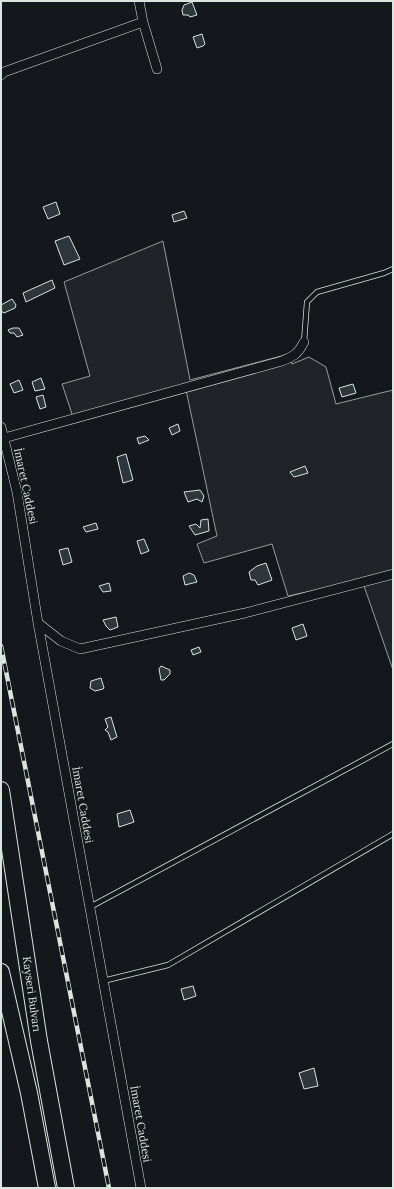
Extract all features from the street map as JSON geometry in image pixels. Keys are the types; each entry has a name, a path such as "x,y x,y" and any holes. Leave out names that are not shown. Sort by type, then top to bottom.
{"highway":[{"name":"Kayseri Bulvarı","path":"2,797 39,1041 66,1188"},
{"name":"Kayseri Bulvarı","path":"1,972 28,1093 47,1188"}],"street":[{"path":"139,1 143,22 157,68"},
{"path":"2,70 143,22"},
{"path":"4,438 282,361 293,357 300,351 304,342"},
{"name":"İmaret Caddesi","path":"1,427 17,492 38,623 141,1188"},
{"path":"38,623 61,641 80,649 245,613 393,574"}],"lane":[{"path":"304,342 307,302 317,292 384,273 393,269"},
{"path":"89,908 393,744"},
{"path":"103,981 168,965 393,834"}],"shaded area":[{"path":"163,241 190,380 289,354 292,364 309,357 326,367 336,404 393,390 393,670 362,580 288,596 272,544 204,563 197,544 217,536 186,390 73,417 62,384 90,376 64,282"}],"building":[{"path":"192,2 197,15 190,17 188,15 183,15 182,10 184,5"},
{"path":"202,34 205,44 197,48 193,37"},
{"path":"56,202 60,214 48,219 43,207"},
{"path":"184,211 187,218 174,222 172,215"},
{"path":"69,236 80,259 64,265 55,241"},
{"path":"52,280 55,288 26,302 23,293"},
{"path":"12,299 16,305 15,308 4,313 1,311 1,305"},
{"path":"19,328 23,335 17,337 14,333 10,333 8,330"},
{"path":"41,378 45,389 35,391 32,382"},
{"path":"19,380 23,390 14,393 10,384"},
{"path":"353,384 356,393 342,397 339,388"},
{"path":"43,395 46,407 40,409 36,397"},
{"path":"178,424 180,431 172,435 169,428"},
{"path":"145,436 149,440 139,444 137,438"},
{"path":"126,454 133,480 123,483 117,457"},
{"path":"305,466 308,473 294,477 290,472"},
{"path":"200,490 204,496 202,502 197,499 188,502 184,492"},
{"path":"208,519 209,531 195,535 189,526 196,524 200,528 201,520"},
{"path":"96,523 98,529 86,532 83,527"},
{"path":"144,539 149,551 141,554 137,541"},
{"path":"68,548 72,562 63,565 59,550"},
{"path":"266,563 272,580 258,585 255,580 251,580 249,572 257,566"},
{"path":"189,573 194,575 197,582 185,585 183,576"},
{"path":"109,583 111,591 103,592 99,586"},
{"path":"116,617 118,627 110,630 103,620"},
{"path":"303,624 307,636 296,640 292,628"},
{"path":"199,647 201,652 193,655 191,650"},
{"path":"161,666 170,670 170,674 164,680 161,680 159,669"},
{"path":"101,678 103,689 95,691 90,688 91,681"},
{"path":"111,717 117,737 111,740 108,732 105,730 108,727 105,719"},
{"path":"130,810 134,822 119,827 117,814"},
{"path":"193,986 196,996 184,1000 181,989"},
{"path":"314,1068 318,1086 304,1089 299,1073"}],"railway":[{"path":"1,646 109,1188"}]}
